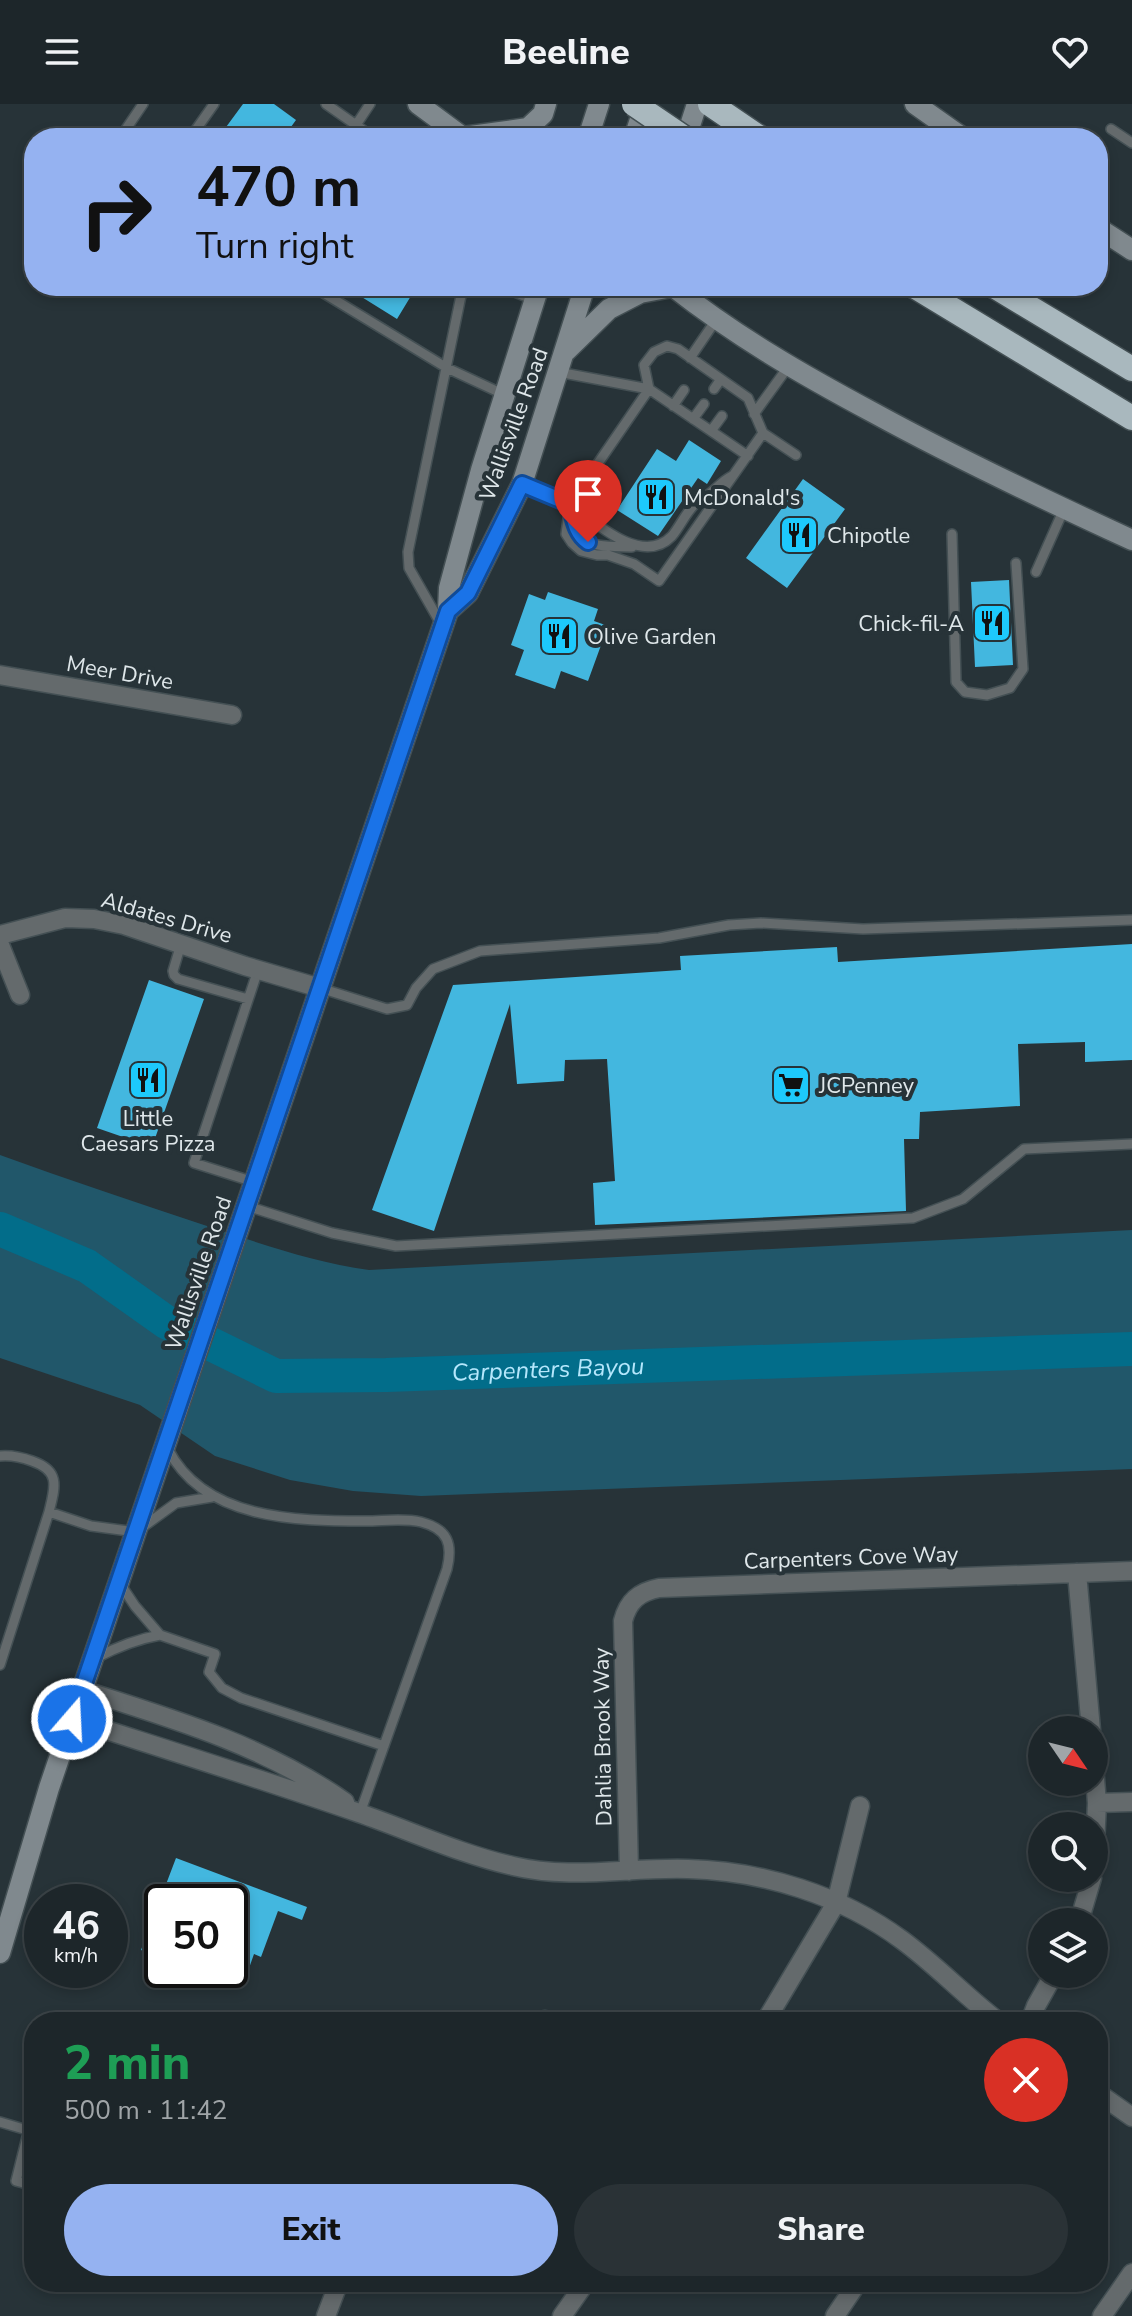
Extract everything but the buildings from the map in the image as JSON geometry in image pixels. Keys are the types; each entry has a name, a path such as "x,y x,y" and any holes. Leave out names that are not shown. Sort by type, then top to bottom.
{"highway":[{"path":"634,104 670,128"},
{"path":"710,104 745,128"},
{"path":"931,296 1132,418"},
{"path":"1011,296 1132,369"}],"main road":[{"path":"418,104 450,128"},
{"path":"528,128 543,114 546,104"},
{"path":"591,128 599,104"},
{"path":"637,128 645,104"},
{"path":"689,128 697,104"},
{"path":"915,104 949,128"},
{"path":"1108,234 1132,250"},
{"name":"Wallisville Road","path":"0,1953 72,1719 445,619 449,588 536,296"},
{"name":"Wallisville Road","path":"445,619 468,593 522,484 582,296"},
{"path":"561,363 609,309 634,296"},
{"path":"685,296 788,367 958,459 1132,540"}],"street":[{"name":"Meer Drive","path":"0,675 232,715"},
{"name":"Aldates Drive","path":"0,935 65,918 94,919 124,925 320,988"},
{"path":"0,945 20,995"},
{"name":"Carpenters Cove Way","path":"630,1603 638,1595 659,1588 1132,1571"},
{"path":"1077,1573 1090,1716"},
{"name":"Dahlia Brook Way","path":"629,1871 623,1621 630,1603"},
{"path":"82,1690 228,1739 320,1785 360,1813"},
{"path":"72,1719 516,1867 557,1874 692,1869 736,1873 782,1883 870,1919 903,1941 987,2012"},
{"path":"1096,1796 1097,1812"},
{"path":"1097,1803 1132,1802"},
{"path":"771,2012 836,1903 860,1806"},
{"path":"1034,2012 1046,1988"},
{"path":"1108,2100 1132,2117"},
{"path":"1102,2316 1132,2273"},
{"path":"326,2316 335,2292"},
{"path":"562,2316 579,2292"},
{"path":"835,2316 851,2292"}],"lane":[{"path":"127,128 143,104"},
{"path":"197,128 214,104"},
{"path":"326,104 360,128"},
{"path":"354,128 370,104"},
{"path":"1111,129 1132,143"},
{"path":"328,296 447,368 505,395"},
{"path":"445,619 409,568 408,552 461,296"},
{"path":"690,358 716,320"},
{"path":"763,433 659,581 634,564 608,555 581,551 566,534 570,504 649,389 644,365 654,352 667,346 678,349 748,398 763,433 796,455"},
{"path":"561,363 649,389 748,456"},
{"path":"695,375 701,365"},
{"path":"754,414 788,367"},
{"path":"714,389 721,379"},
{"path":"673,406 684,390"},
{"path":"732,401 739,391"},
{"path":"693,419 704,404"},
{"path":"711,431 722,416"},
{"path":"570,504 576,529 588,542 637,547 654,545 670,538 697,502 719,483 734,476"},
{"path":"522,484 570,504 616,538 637,547"},
{"path":"1036,572 1064,509"},
{"path":"952,534 956,682 965,692 987,695 1010,688 1023,669 1016,563"},
{"path":"320,988 387,1009 407,1005 416,988 433,969 480,951 659,938 729,925 761,923 863,929 1132,920"},
{"path":"181,944 173,971 178,979 248,999"},
{"path":"254,1182 194,1163 258,970"},
{"path":"246,1206 332,1233 396,1246 913,1218 963,1199 1024,1149 1132,1144"},
{"path":"165,1445 175,1463 193,1483 212,1497 276,1517 316,1521 419,1521 436,1528 447,1539 451,1552 447,1569 360,1813"},
{"path":"0,1456 21,1457 45,1465 54,1476 49,1512 0,1665"},
{"path":"49,1512 91,1526 136,1532 176,1503 212,1497"},
{"path":"119,1582 160,1635 215,1654 209,1672 222,1688 255,1704 384,1746"},
{"path":"92,1660 118,1646 160,1635"},
{"path":"0,2122 24,2129"},
{"path":"24,2144 16,2181 24,2183"}],"shaded area":[{"path":"0,1155 265,1245 369,1270 1132,1230 1132,1469 421,1496 353,1491 290,1480 215,1456 140,1405 0,1358"}],"waterway":[{"name":"Carpenters Bayou","path":"0,1229 87,1266 166,1322 276,1376 386,1375 1132,1349"}],"place":[{"name":"McDonald's","path":"656,497"},
{"name":"Chipotle","path":"799,535"},
{"name":"Chick-fil-A","path":"992,623"},
{"name":"Olive Garden","path":"559,636"},
{"name":"Little Caesars Pizza","path":"148,1080"},
{"name":"JCPenney","path":"791,1085"}],"route":[{"path":"72,1719 448,611 468,593 522,484 570,504 576,529 588,542"}]}
